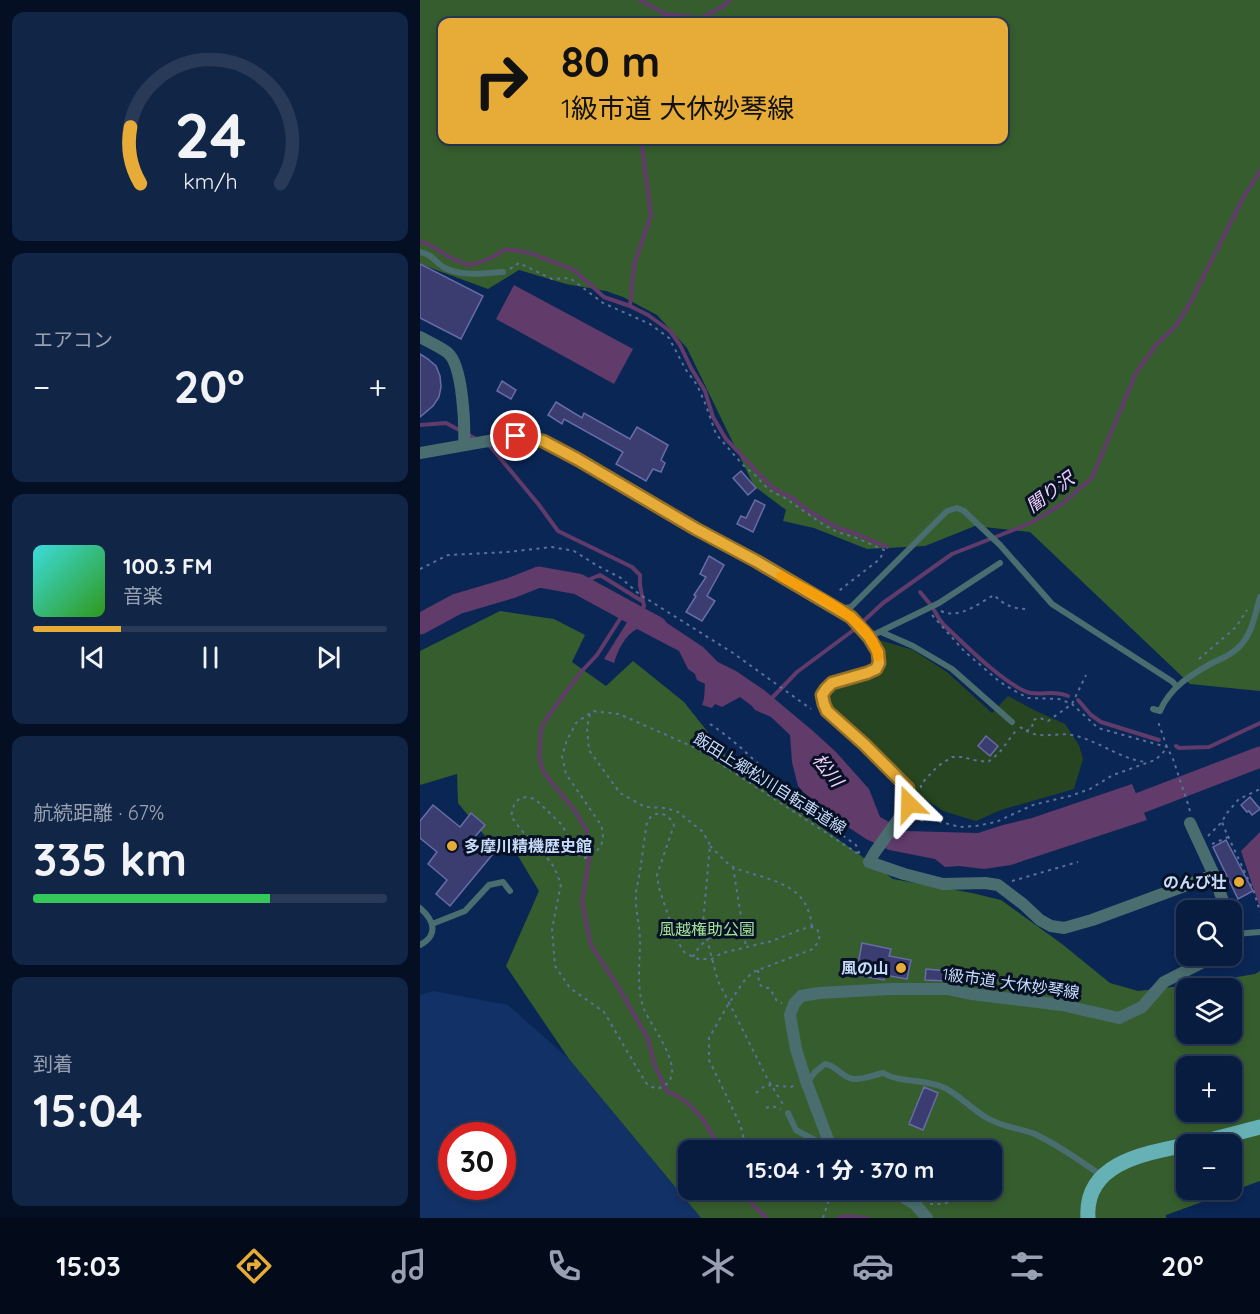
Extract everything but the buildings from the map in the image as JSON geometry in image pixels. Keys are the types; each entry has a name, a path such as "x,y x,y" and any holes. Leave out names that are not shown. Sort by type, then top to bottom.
{"main road":[{"path":"1233,1134 1260,1127"},
{"path":"1088,1218 1088,1204 1094,1189 1102,1176 1114,1166 1147,1152 1176,1147"}],"street":[{"path":"420,337 450,354 456,366 463,399 463,419 467,442"},
{"path":"420,453 467,442 516,436 543,441 756,561 851,617 871,633 878,652 879,663 876,669 832,683 822,695 827,711 908,788 915,806 869,862 943,884 998,885 1040,920 1051,926 1064,928 1214,875"},
{"path":"1190,823 1214,875 1223,900"},
{"name":"1級市道 大休妙琴線","path":"794,1004 801,996 819,993 948,989 1062,1005 1119,1018 1142,1007 1164,982 1195,966"},
{"path":"794,1004 790,1015 796,1048 828,1140"},
{"path":"908,1200 927,1218"}],"lane":[{"path":"420,252 428,254 444,267 467,274 503,272"},
{"path":"838,609 851,607 947,511 957,508 964,511 1000,545 1052,604 1173,682 1177,687"},
{"path":"871,633 939,603 1000,563"},
{"path":"1154,709 1160,711 1177,687 1189,676 1240,646 1255,619 1260,597"},
{"path":"871,633 913,646 951,669 1012,722"},
{"path":"432,924 465,911 489,885 503,882 510,891"},
{"path":"420,908 428,915 432,924 432,932 428,941 420,945"},
{"path":"1242,931 1260,932"},
{"path":"806,1082 825,1064 832,1064 843,1075 855,1079 883,1073 891,1078 925,1081 946,1088 988,1119 1036,1135 1075,1156 1102,1176"},
{"path":"788,1113 796,1130 814,1140"}],"path":[{"path":"503,272 519,263 552,279 570,278 603,303 650,324 669,338 697,385 716,434 742,465 769,490 785,498 824,525 884,550 880,559 835,594 822,600"},
{"path":"420,569 448,555 507,552 552,546 574,551 621,578 639,594 733,652 786,690"},
{"path":"939,603 939,609 951,615 967,610 994,595 1008,607 1028,609"},
{"path":"1203,661 1198,660 1236,627 1251,605"},
{"path":"927,609 964,651 1000,682 1028,698 1059,699 1071,704 1098,728 1167,747"},
{"path":"1026,731 1032,728 1033,720 1040,718 1048,722 1071,704 1086,675"},
{"path":"1154,709 1189,807"},
{"name":"飯田上郷松川自転車道線","path":"590,714 594,711 619,714 698,749 861,856 856,845 810,815 802,803 774,779"},
{"path":"590,714 587,728 589,750 620,793 645,807 666,808 678,812 703,832 710,845 733,867 778,882 796,893 805,902 810,913 812,927"},
{"path":"590,714 576,723 562,756 566,774 601,825 603,842 597,852 585,858 578,855 562,825 535,799 526,797 519,799 514,805 511,816 554,867 561,884 552,929 555,966 570,988 604,1012 647,1084 656,1089 668,1083 672,1077 673,1068 644,1009 639,991 640,936 636,894 647,822 650,817 663,814 668,816 674,825 657,875 676,939 685,953 698,959 712,959 722,953 772,941 802,929 812,927 817,929 820,935 813,949 753,972 729,1003 710,1038 710,1060 740,1124 744,1140"},
{"path":"710,724 737,743 774,779"},
{"path":"921,796 921,784 938,766 952,757 988,762 999,753 1019,727 1038,735 1070,735 1089,740 1136,761 1149,762"},
{"path":"915,806 937,821 960,827 996,822 1033,806 1090,789 1113,775 1155,760 1167,747"},
{"path":"698,749 774,779"},
{"path":"1199,845 1222,822 1239,799 1260,789"},
{"path":"920,820 924,821 929,815"},
{"path":"1222,822 1254,892 1260,912"},
{"path":"1199,845 1228,836"},
{"path":"710,845 703,923 718,981 788,1113"},
{"path":"998,885 1078,862"},
{"path":"733,867 746,947"},
{"path":"693,957 697,949 716,933 732,932 745,937"},
{"path":"758,970 759,984 764,988 769,988 774,998 780,1003 794,1004"},
{"path":"756,1094 766,1085 791,1087 806,1082"},
{"path":"766,1108 772,1106 788,1113"},
{"path":"823,1218 829,1200"},
{"path":"915,1204 943,1204 957,1200"}],"shaded area":[{"path":"433,991 508,1005 569,1059 678,1190 678,1200 686,1200 701,1218 420,1218 420,995"}],"green space":[{"path":"420,0 1260,0 1260,691 1190,684 1030,532 975,526 925,546 867,549 814,528 783,521 786,510 754,486 687,348 657,315 623,297 606,291 566,284 519,270 488,289 420,264"},
{"name":"風越権助公園","path":"500,611 554,619 585,635 572,662 606,686 633,661 684,702 729,760 893,879 1001,900 1062,944 1110,983 1138,991 1176,987 1176,1044 1242,1044 1242,978 1231,978 1260,971 1260,1181 1242,1188 1242,1134 1176,1134 1176,1200 1207,1200 1166,1215 1166,1218 701,1218 686,1200 1002,1200 1002,1140 678,1140 678,1190 569,1059 506,966 539,891 512,846 494,847 458,803 457,774 420,785 420,651"},
{"path":"869,637 913,650 947,672 992,713 1008,696 1065,724 1079,745 1083,759 1074,789 1001,810 976,821 943,811 908,788 827,711 826,689 876,669"}],"water":[{"path":"514,285 633,349 614,384 496,319"},
{"path":"636,608 658,617 703,647 718,662 764,690 836,752 869,789 880,817 906,831 978,833 1032,818 1132,784 1147,820 1011,865 984,869 945,867 935,859 889,850 866,839 814,804 798,786 792,762 790,735 771,717 755,710 740,697 722,707 715,704 712,708 702,705 705,684 697,680 695,674 688,669 679,651 637,629 622,643 614,663 604,659"},
{"path":"1260,832 1260,908 1241,851"}],"waterway":[{"path":"640,0 665,14 701,18 730,0"},
{"path":"663,18 665,14"},
{"path":"630,306 634,265 651,215 642,144"},
{"name":"闇り沢","path":"770,700 797,672 855,629 883,603 952,554 1031,523 1062,504 1092,478 1136,373 1157,344 1173,329 1188,307 1243,198 1260,171"},
{"path":"420,241 468,265 493,257 504,250 530,253 574,270 604,297 648,315 670,331 680,345 705,391 713,417 726,439 773,488 838,528 887,547"},
{"path":"420,425 446,423 478,440"},
{"path":"487,445 539,505 558,531 632,567 640,575 644,606 639,615"},
{"path":"578,584 600,575 642,601"},
{"name":"松川","path":"420,624 457,604 539,577 578,584 657,627"},
{"path":"920,592 930,604"},
{"path":"934,610 952,633 1011,683 1031,693 1058,693 1068,696"},
{"path":"625,611 597,655 581,672 546,719 541,729 539,757 544,773 575,811 586,829 590,853 582,902 591,945 648,1039 655,1066 667,1091 691,1106 704,1121 715,1140"},
{"path":"1078,700 1091,715 1101,722 1159,740"},
{"path":"1176,746 1179,748 1209,747 1260,723"},
{"name":"松川","path":"1115,812 1260,757"},
{"path":"749,1200 767,1218"},
{"path":"838,1218 846,1216 868,1218"}],"slow traffic":[{"path":"781,576 851,617 869,637 878,656"}],"place":[{"name":"多摩川精機歴史館","path":"452,846"},
{"name":"のんび壮","path":"1239,882"},
{"name":"風の山","path":"901,968"}],"route":[{"path":"516,436 543,441 577,459 851,617 869,637 878,652 879,663 876,669 867,673 832,683 822,695 824,704 827,711 908,788 909,804"}]}
